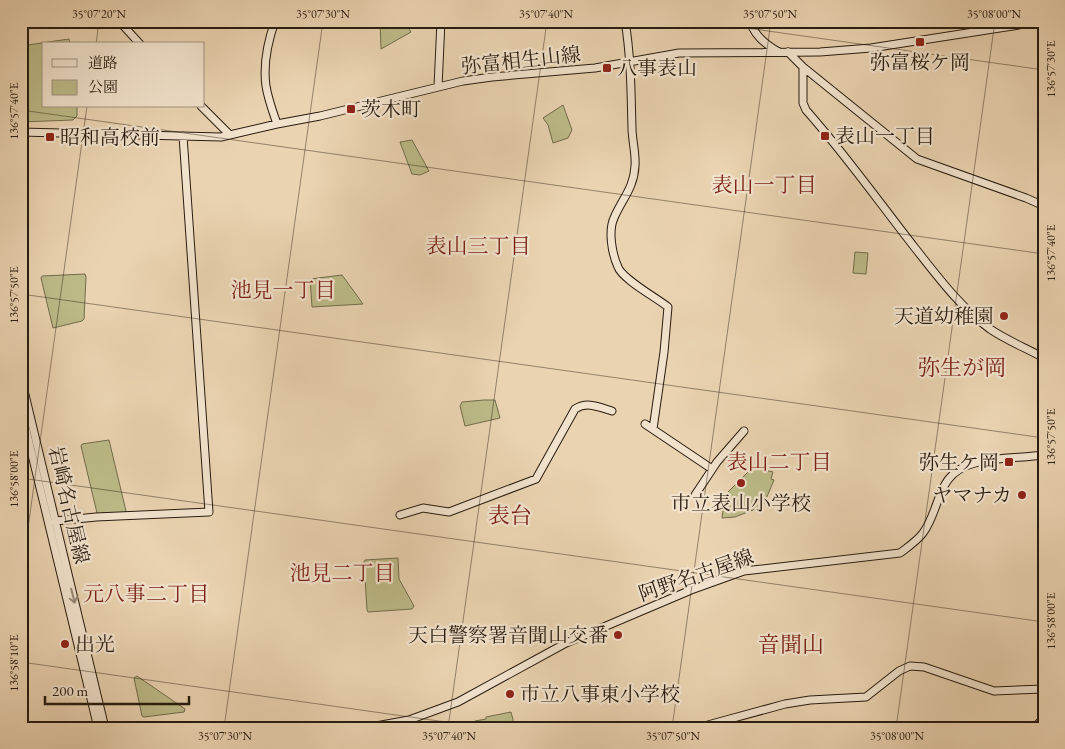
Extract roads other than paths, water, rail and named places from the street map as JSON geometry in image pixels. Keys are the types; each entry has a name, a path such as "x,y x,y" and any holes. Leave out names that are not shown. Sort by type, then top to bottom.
{"street":[{"path":"119,21 138,42"},
{"path":"275,21 268,50 265,78 266,88 277,124"},
{"path":"438,87 441,21"},
{"path":"625,21 630,63 635,165 630,188 612,225 613,251 618,269 668,307 664,352 652,429"},
{"path":"750,21 754,32 779,52"},
{"name":"弥富相生山線","path":"21,132 212,138 230,136 438,87 492,77 595,68 679,54 820,52 871,48 1019,24 1027,21"},
{"path":"788,52 803,67 917,159 1044,206"},
{"path":"803,67 803,103 806,110 840,149 941,281 970,313 991,330 1044,358"},
{"path":"204,108 230,136"},
{"path":"55,521 96,517 209,512 183,136"},
{"name":"岩崎名古屋線","path":"21,378 105,728"},
{"path":"400,515 423,508 449,512 536,479 574,409 587,404 612,411"},
{"name":"岩崎名古屋線","path":"21,409 98,728"},
{"path":"645,424 712,469"},
{"path":"695,495 712,469 744,431"},
{"name":"阿野名古屋線","path":"365,728 409,720 458,702 566,643 691,590 744,571 900,553 923,533 931,518 939,492 959,470 974,463 1044,455"},
{"path":"697,728 785,704 810,700 866,697 899,671 910,666 924,667 994,691 1044,688"},
{"path":"1034,728 1044,718"}],"place":[{"name":"弥富桜ケ岡","path":"920,42"},
{"name":"八事表山","path":"607,68"},
{"name":"茨木町","path":"351,109"},
{"name":"表山一丁目","path":"825,136"},
{"name":"昭和高校前","path":"50,137"},
{"name":"天道幼稚園","path":"1004,316"},
{"name":"弥生ケ岡","path":"1009,462"},
{"name":"市立表山小学校","path":"741,483"},
{"name":"ヤマナカ","path":"1022,495"},
{"name":"天白警察署音聞山交番","path":"618,635"},
{"name":"出光","path":"65,644"},
{"name":"市立八事東小学校","path":"510,694"}],"district":[{"name":"表山一丁目","path":"764,184"},
{"name":"表山三丁目","path":"478,245"},
{"name":"池見一丁目","path":"283,289"},
{"name":"弥生が岡","path":"962,367"},
{"name":"表山二丁目","path":"779,461"},
{"name":"表台","path":"510,515"},
{"name":"池見二丁目","path":"342,572"},
{"name":"元八事二丁目","path":"146,593"},
{"name":"音聞山","path":"791,644"}]}
